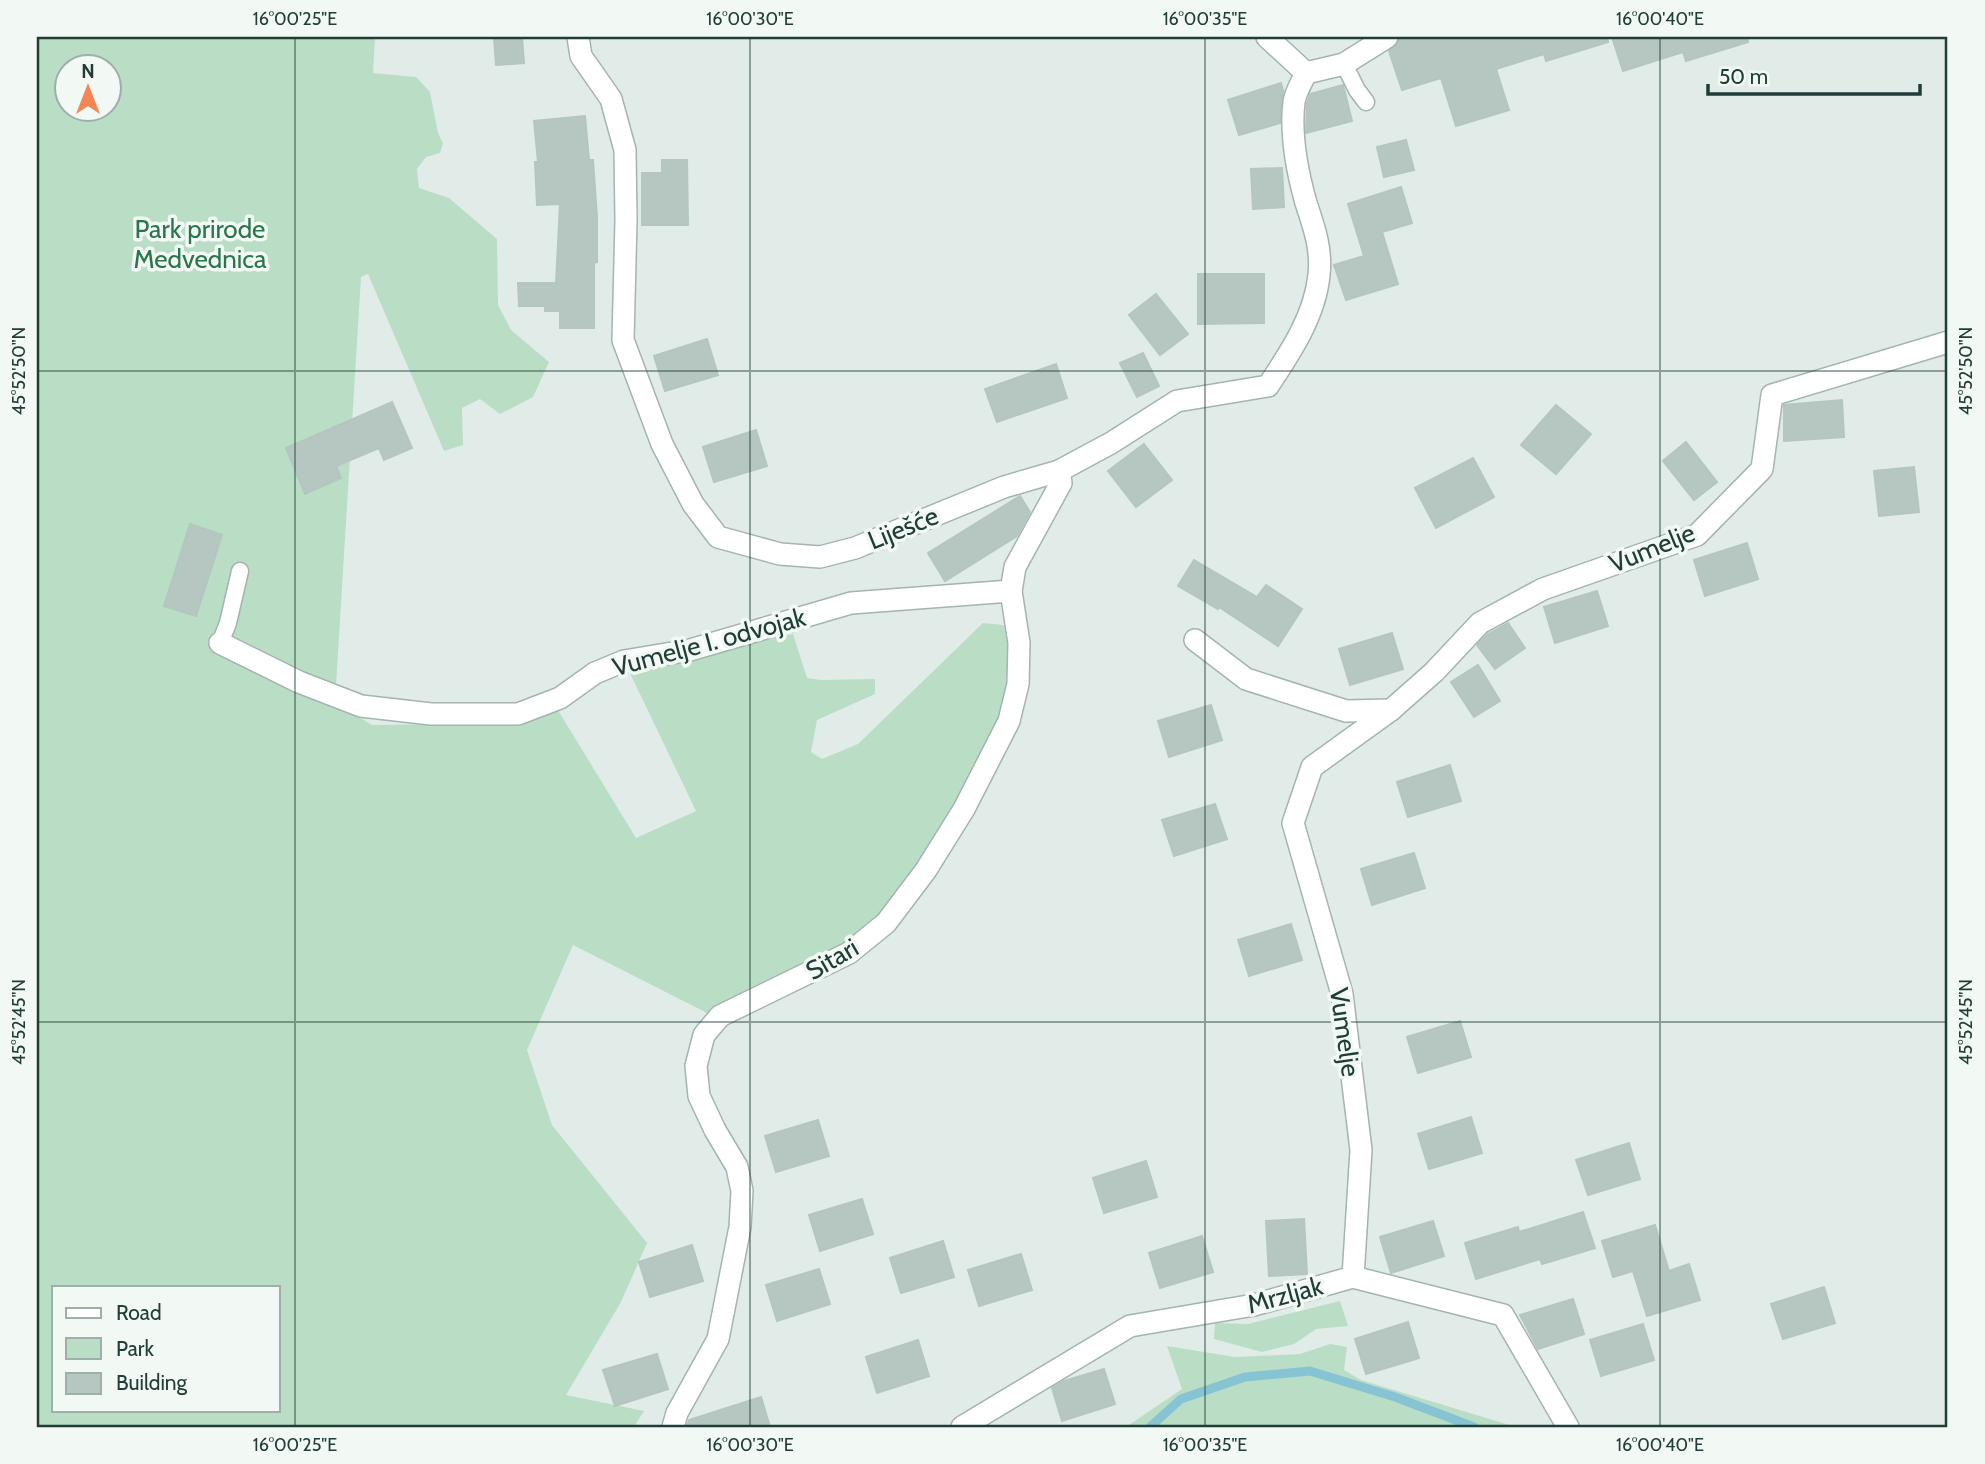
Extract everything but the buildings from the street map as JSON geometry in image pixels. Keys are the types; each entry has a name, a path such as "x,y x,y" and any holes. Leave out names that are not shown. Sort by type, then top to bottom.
{"street":[{"name":"Liješće","path":"579,37 581,56 611,99 625,150 623,340 663,444 693,504 719,537 780,554 820,556 855,548 1004,487 1059,471 1111,443 1177,401 1268,386 1288,356 1310,314 1319,276 1319,246 1301,185 1293,134 1294,100 1306,73"},
{"path":"1267,37 1306,73 1344,64 1387,37"},
{"name":"Vumelje","path":"1353,1277 1361,1150 1342,994 1293,822 1312,767 1391,710 1434,671 1479,623 1543,589 1697,536 1762,469 1772,395 1948,342"},
{"name":"Sitari","path":"673,1427 677,1413 718,1339 740,1227 742,1191 737,1167 698,1096 696,1066 704,1035 720,1016 849,953 886,923 926,870 964,809 1009,721 1018,684 1019,643 1011,591 1015,567 1062,483 1059,471"},
{"name":"Vumelje I. odvojak","path":"220,643 299,682 361,706 430,714 518,714 560,698 595,673 624,661 690,650 852,603 1011,591"},
{"path":"1195,640 1246,680 1346,711 1391,710"},
{"name":"Mrzljak","path":"962,1427 1130,1326 1254,1305 1353,1277 1503,1315 1568,1427"}],"lane":[{"path":"1344,64 1366,102"},
{"path":"220,643 228,623 240,571"}],"green space":[{"name":"Park prirode Medvednica","path":"37,37 375,37 373,73 416,77 430,92 438,133 443,143 440,153 426,157 417,169 419,188 449,198 497,239 498,305 511,330 549,362 533,397 500,414 480,399 462,408 463,445 444,451 368,274 361,277 335,702 372,725 455,724 556,707 636,838 696,811 628,669 793,634 807,678 875,679 875,694 817,720 811,752 822,759 858,744 983,623 1003,625 1012,640 1002,713 947,819 912,875 875,922 812,967 711,1015 573,945 527,1050 552,1125 647,1243 621,1302 566,1395 644,1411 634,1427 37,1427"},
{"path":"1340,1301 1348,1326 1316,1329 1294,1344 1262,1352 1214,1339 1215,1323 1248,1324"},
{"path":"1330,1344 1347,1347 1344,1370 1361,1380 1516,1427 1126,1427 1182,1389 1167,1346 1235,1357 1300,1354"}],"waterway":[{"path":"1150,1427 1181,1399 1245,1377 1310,1371 1395,1397 1474,1427"}]}
